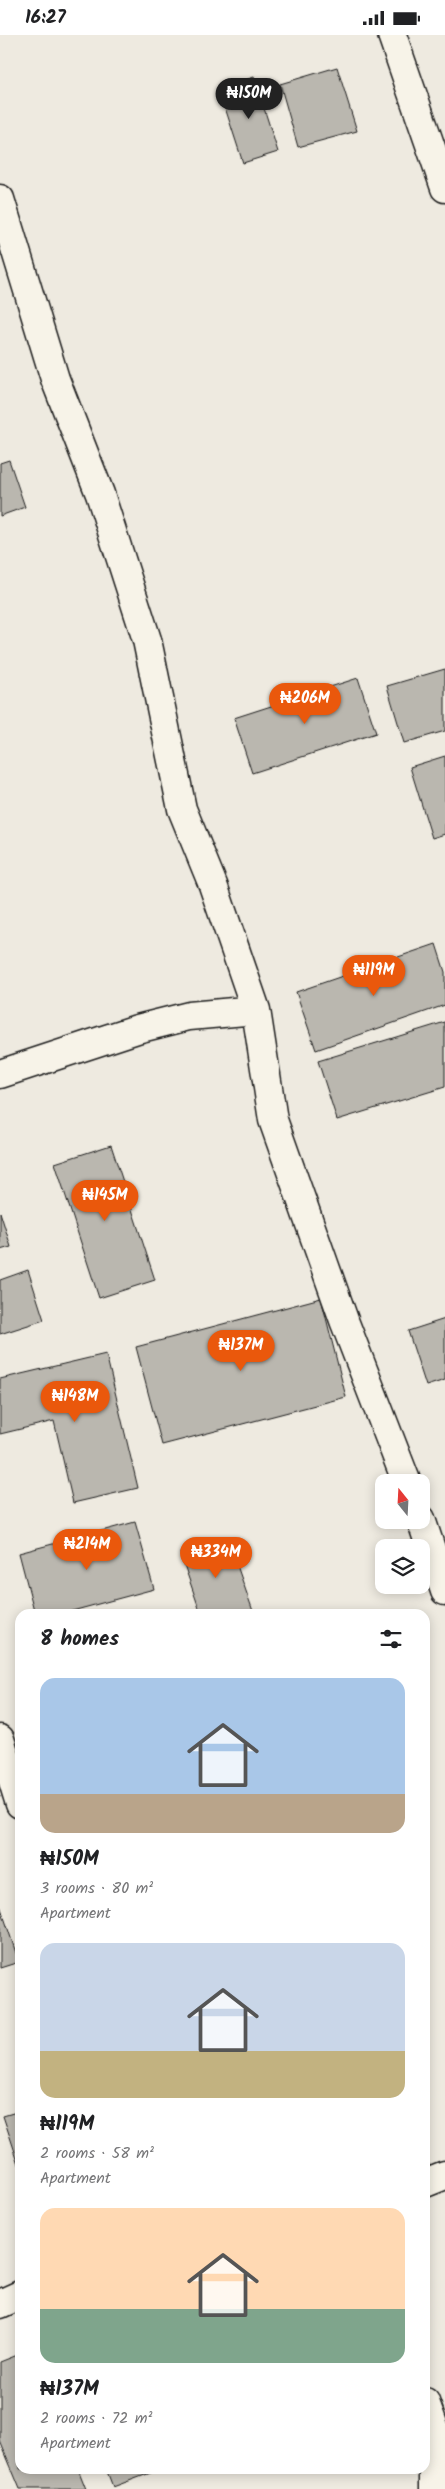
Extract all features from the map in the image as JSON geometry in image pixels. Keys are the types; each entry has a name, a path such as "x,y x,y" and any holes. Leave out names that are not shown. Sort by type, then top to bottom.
{"street":[{"path":"392,35 445,188"},
{"path":"0,199 55,379 100,494 148,640 182,809 213,885 256,1010 273,1120 345,1323 404,1474"},
{"path":"0,1074 137,1029 189,1016 256,1010"},
{"path":"424,1529 445,1591"},
{"path":"0,1739 15,1788"},
{"path":"430,2181 445,2175"},
{"path":"0,2303 15,2297"},
{"path":"430,2416 434,2427 434,2489"}],"building":[{"path":"337,67 357,131 298,147 280,84"},
{"path":"254,77 278,152 243,163 219,89"},
{"path":"9,460 25,507 0,516 0,463"},
{"path":"445,669 445,731 404,743 387,686"},
{"path":"358,678 376,733 252,773 234,718"},
{"path":"445,756 445,834 432,838 410,767"},
{"path":"436,944 445,972 445,1005 316,1050 296,992"},
{"path":"445,1022 445,1087 337,1120 318,1061"},
{"path":"111,1145 155,1280 99,1298 55,1163"},
{"path":"0,1212 11,1247 0,1250"},
{"path":"28,1270 44,1320 0,1334 0,1280"},
{"path":"321,1298 346,1397 162,1445 136,1347"},
{"path":"445,1319 445,1380 426,1386 408,1331"},
{"path":"106,1354 138,1488 73,1503 54,1421 0,1434 0,1379"},
{"path":"135,1522 154,1589 80,1609 34,1609 19,1553"},
{"path":"227,1537 252,1609 199,1609 180,1553"},
{"path":"0,1905 15,1950 15,1963 0,1968"},
{"path":"15,2112 15,2152 3,2116"},
{"path":"15,2356 15,2474 80,2474 86,2489 20,2489 0,2441 0,2362"},
{"path":"108,2474 148,2474 113,2487"}]}
